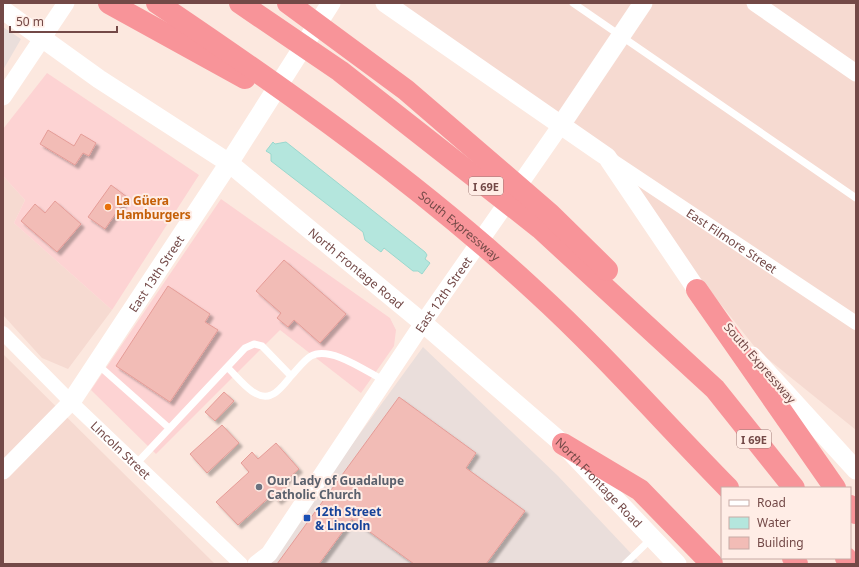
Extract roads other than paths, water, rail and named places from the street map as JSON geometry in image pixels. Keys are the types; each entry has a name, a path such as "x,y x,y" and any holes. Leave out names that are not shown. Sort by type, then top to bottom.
{"highway":[{"path":"109,3 346,134"},
{"name":"South Expressway","path":"157,3 346,134 448,214 534,290 623,376 679,438 727,487"},
{"name":"I 69E","path":"240,3 340,71 540,228 715,390 793,487"},
{"path":"288,3 406,90 550,214 615,278 715,390"},
{"path":"696,290 834,487"},
{"path":"563,444 640,490 712,564"}],"main road":[{"name":"East 13th Street","path":"70,402 229,163 331,3"},
{"name":"South Expressway","path":"385,3 607,157 696,290 748,351 856,470"},
{"name":"East 12th Street","path":"561,125 643,3"},
{"name":"North Frontage Road","path":"3,10 99,79 229,163 423,323 563,444 677,564"}],"street":[{"path":"3,97 66,3"},
{"path":"755,3 856,73"},
{"name":"East 12th Street","path":"256,564 269,554 423,323 561,125"},
{"name":"East Filmore Street","path":"607,157 856,323"},
{"name":"Lincoln Street","path":"3,333 70,402 241,564"},
{"name":"East 13th Street","path":"3,470 70,402"}],"lane":[{"path":"573,3 856,198"},
{"path":"136,464 245,348 254,344 262,346 291,376"},
{"path":"227,367 256,395 264,397 273,395 311,356 325,353 340,357 385,380"},
{"path":"96,363 169,428"},
{"path":"625,564 652,538"}],"water":[{"path":"273,142 275,144 286,142 425,252 427,255 425,259 430,263 422,274 418,271 413,271 384,248 381,252 365,240 363,232 271,161 271,154 266,151"}],"place":[{"name":"La Güera Hamburgers","path":"108,207"},
{"name":"Our Lady of Guadalupe Catholic Church","path":"259,487"},
{"name":"12th Street & Lincoln","path":"307,518"}]}
